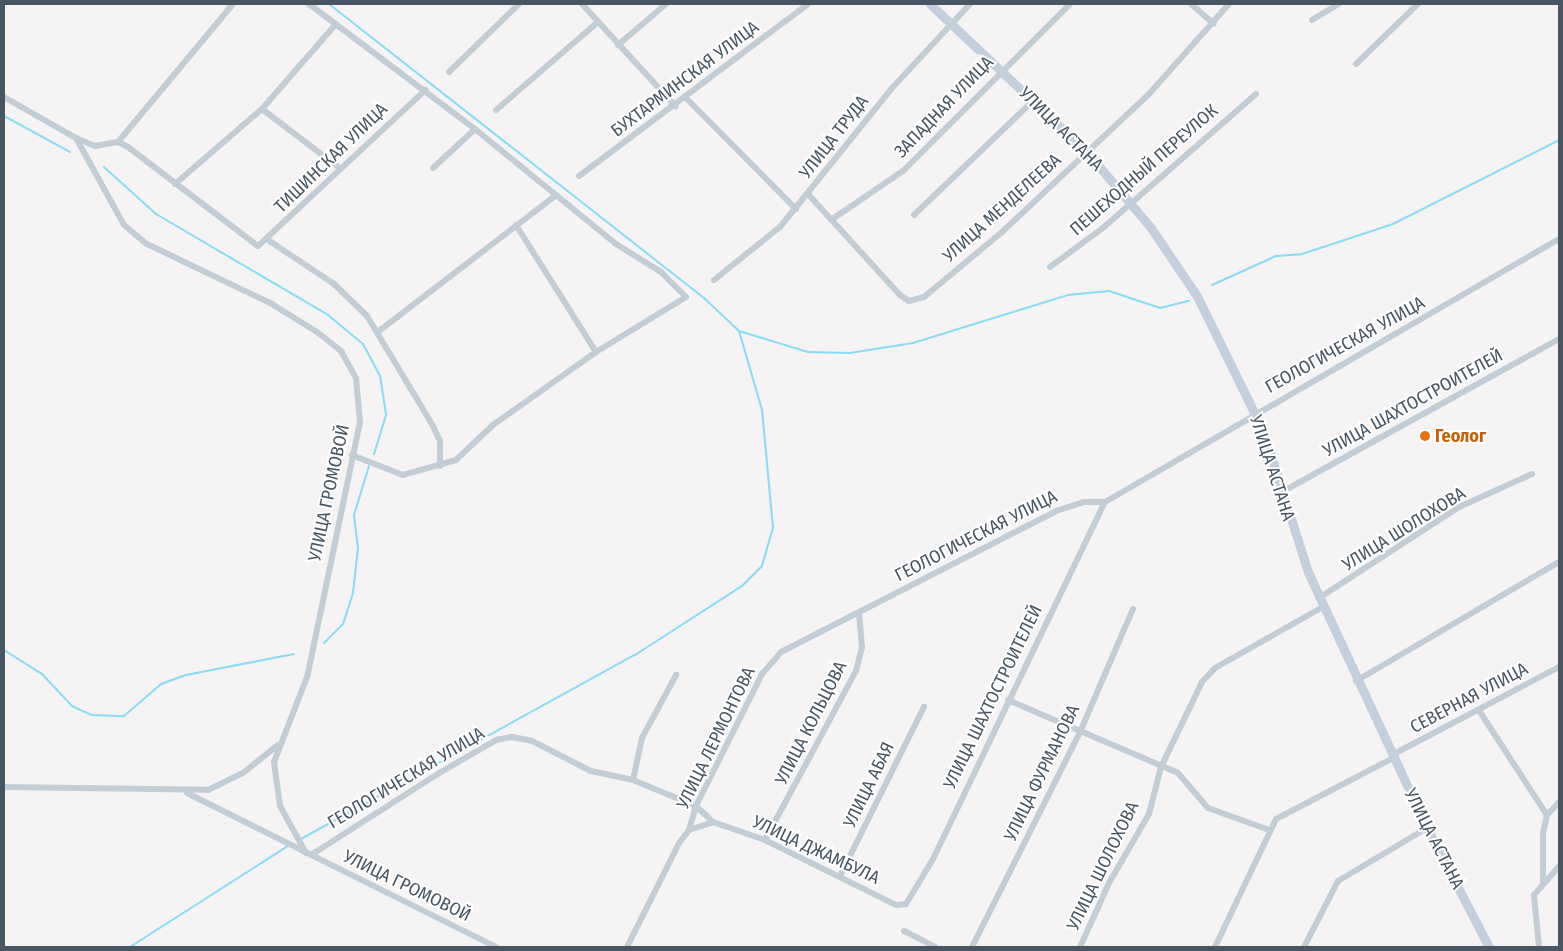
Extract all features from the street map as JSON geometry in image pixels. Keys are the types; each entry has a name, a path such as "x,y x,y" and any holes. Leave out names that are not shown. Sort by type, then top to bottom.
{"street":[{"path":"4,98 76,138 95,146 118,142 233,4"},
{"path":"309,4 475,129 616,244 661,272 686,297 596,352 493,425 470,450 440,466 403,475 352,456"},
{"path":"450,72 520,4"},
{"path":"582,4 676,107"},
{"path":"618,45 666,4"},
{"name":"БУХТАРМИНСКАЯ УЛИЦА","path":"579,176 687,99 808,4"},
{"name":"УЛИЦА АСТАНА","path":"930,4 1086,151 1130,202 1197,296 1255,412 1280,493 1319,598 1356,681 1426,828 1489,947"},
{"name":"УЛИЦА ТРУДА","path":"714,280 761,246 796,209 950,23 970,4"},
{"name":"ЗАПАДНАЯ УЛИЦА","path":"831,220 903,171 1070,4"},
{"path":"1191,4 1214,24"},
{"name":"УЛИЦА МЕНДЕЛЕЕВА","path":"831,220 900,295 915,300 1002,232 1086,151 1149,94 1214,24 1229,4"},
{"path":"1312,20 1339,4"},
{"path":"1356,64 1418,4"},
{"path":"496,110 598,22"},
{"path":"118,142 175,184 262,110 335,25"},
{"name":"ТИШИНСКАЯ УЛИЦА","path":"175,184 258,246 268,240 338,168 425,90"},
{"name":"ПЕШЕХОДНЫЙ ПЕРЕУЛОК","path":"1050,266 1130,202 1256,94"},
{"path":"687,99 796,209"},
{"path":"914,215 1034,100"},
{"path":"262,110 338,168"},
{"path":"433,168 475,129"},
{"name":"УЛИЦА ГРОМОВОЙ","path":"76,138 124,225 146,244 272,304 340,351 356,378 361,397 352,456 307,677 279,744 274,762 276,789 287,822 309,854 496,947"},
{"path":"808,194 831,220"},
{"path":"379,331 556,195"},
{"path":"516,225 596,352"},
{"name":"ГЕОЛОГИЧЕСКАЯ УЛИЦА","path":"771,659 1056,511 1106,502 1255,412 1559,239"},
{"path":"268,240 334,284 379,331 440,441 440,466"},
{"name":"УЛИЦА ШАХТОСТРОИТЕЛЕЙ","path":"1280,493 1559,339"},
{"name":"УЛИЦА ШОЛОХОВА","path":"1319,598 1459,507 1532,474"},
{"name":"УЛИЦА ШАХТОСТРОИТЕЛЕЙ","path":"906,904 933,859 1008,700 1106,502"},
{"path":"1356,681 1559,562"},
{"name":"УЛИЦА ШОЛОХОВА","path":"1080,947 1109,883 1149,814 1161,768 1206,676 1323,607"},
{"name":"УЛИЦА ФУРМАНОВА","path":"972,947 1080,732 1133,609"},
{"name":"УЛИЦА КОЛЬЦОВА","path":"765,840 856,671 862,647 859,614"},
{"name":"УЛИЦА ЛЕРМОНТОВА","path":"627,947 689,830 696,806 771,659"},
{"name":"СЕВЕРНАЯ УЛИЦА","path":"1215,947 1269,830 1288,809 1480,712 1559,667"},
{"path":"633,780 634,761 642,738 676,675"},
{"path":"1008,700 1161,768 1178,773 1208,808 1269,830"},
{"name":"УЛИЦА АБАЯ","path":"840,876 924,707"},
{"path":"1480,712 1547,815"},
{"name":"ГЕОЛОГИЧЕСКАЯ УЛИЦА","path":"309,854 496,740 512,736 532,741 591,772 633,780"},
{"path":"4,787 187,793 224,783 279,744"},
{"name":"УЛИЦА ДЖАМБУЛА","path":"633,780 696,806 713,822 765,840 896,904 906,904"},
{"path":"187,793 309,854"},
{"path":"1543,883 1540,861 1547,815 1559,802"},
{"name":"УЛИЦА ЛЕРМОНТОВА","path":"689,830 713,822"},
{"path":"1304,947 1338,881 1426,828"},
{"path":"1539,947 1532,904 1543,883 1559,866"},
{"path":"904,931 935,947"}],"waterway":[{"path":"301,839 635,655 742,586 762,566 773,528 762,410 739,331 704,298 329,4"},
{"path":"4,116 70,152"},
{"path":"1212,285 1276,256 1302,254 1393,224 1559,140"},
{"path":"104,167 156,214 328,315 363,344 380,376 386,415 374,454"},
{"path":"739,331 808,352 850,353 913,343 1068,295 1109,291 1160,308 1189,301"},
{"path":"324,643 343,624 353,593 358,548 354,515 369,466"},
{"path":"4,650 42,674 72,706 91,715 124,716 161,684 186,675 294,654"},
{"path":"130,947 288,846"}],"place":[{"name":"Геолог","path":"1425,436"}]}
